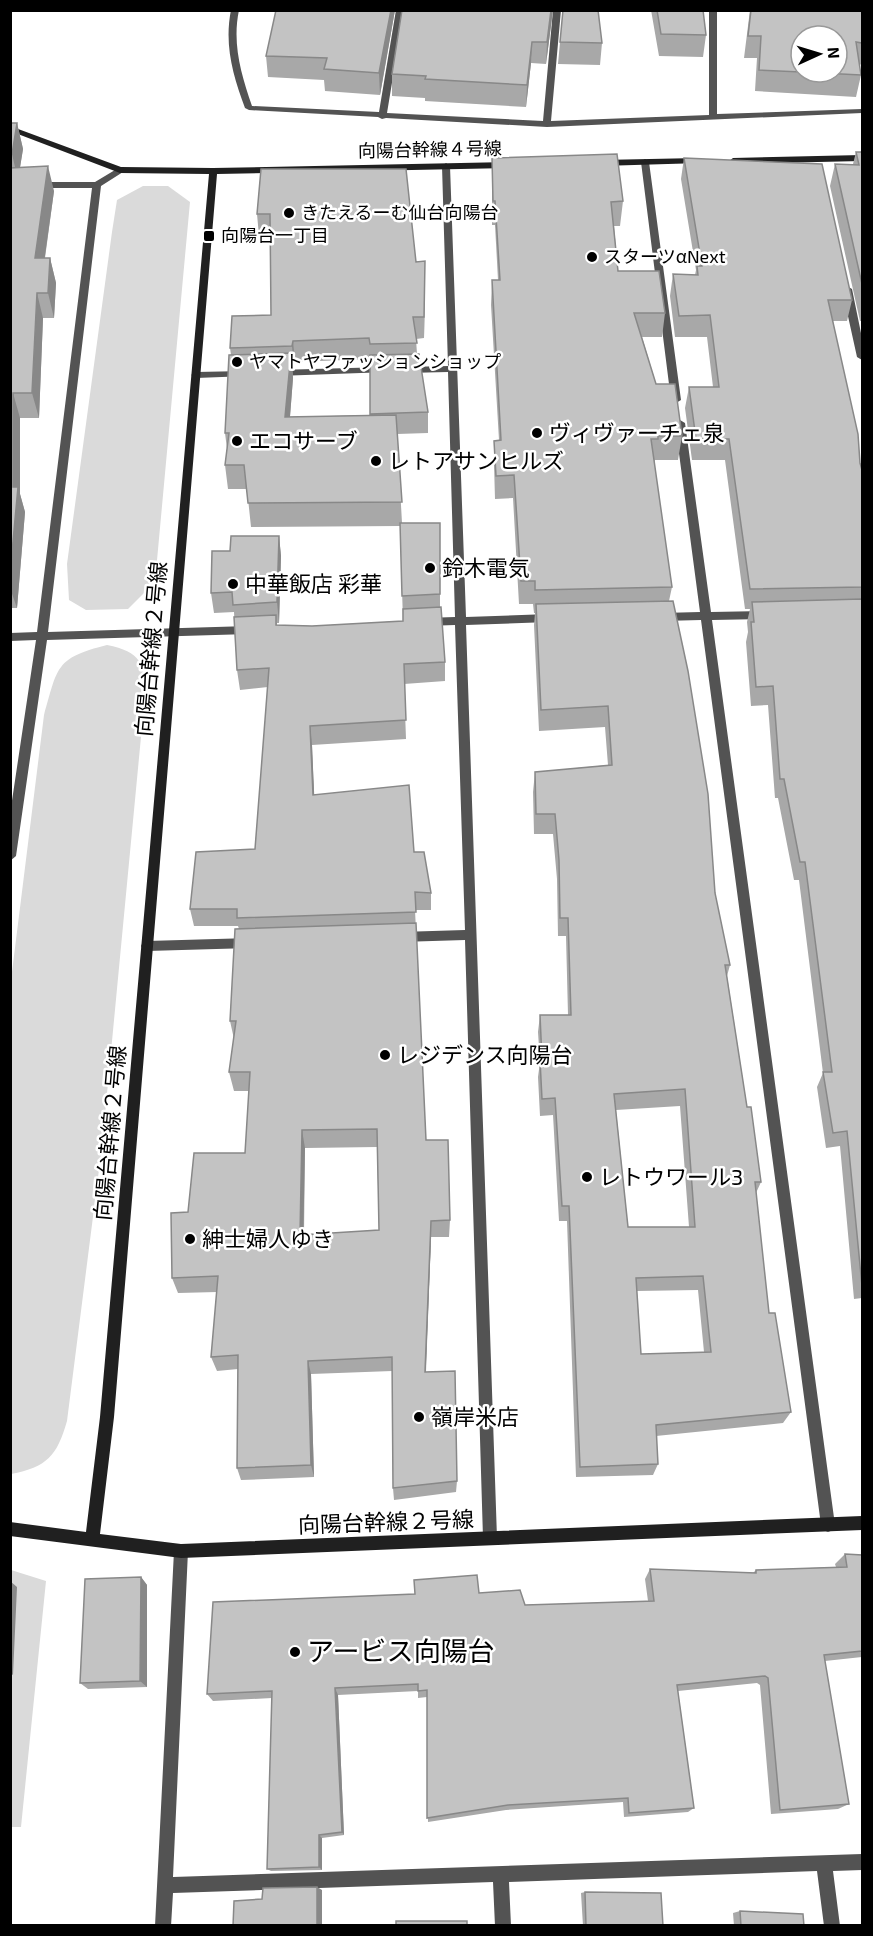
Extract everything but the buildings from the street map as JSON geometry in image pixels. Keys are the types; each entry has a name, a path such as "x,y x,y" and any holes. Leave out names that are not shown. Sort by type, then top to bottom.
{"street":[{"path":"235,10 232,22 236,72 249,108 382,117 547,124 862,111"},
{"path":"382,117 400,10"},
{"path":"547,124 557,10"},
{"path":"713,10 713,117"},
{"path":"10,128 120,171 213,171"},
{"path":"726,161 862,158"},
{"path":"818,159 821,171"},
{"path":"586,164 714,161"},
{"path":"645,162 828,1525"},
{"name":"向陽台幹線４号線","path":"213,171 516,165"},
{"path":"446,166 490,1538"},
{"path":"10,186 98,184 120,171"},
{"name":"向陽台幹線２号線","path":"213,171 107,1417 92,1540 181,1551 862,1524"},
{"path":"10,856 42,637 98,184"},
{"path":"844,276 862,357"},
{"path":"266,373 453,369"},
{"path":"196,375 254,374"},
{"path":"647,617 773,615"},
{"path":"413,622 566,618"},
{"path":"10,638 257,630"},
{"path":"387,938 471,935"},
{"path":"147,946 267,942"},
{"path":"10,1529 92,1540"},
{"path":"163,1926 181,1551"},
{"path":"165,1885 862,1862"},
{"path":"824,1863 832,1926"},
{"path":"501,1874 503,1926"}],"shaded area":[{"path":"143,186 168,186 190,202 155,582 128,609 86,610 69,600 67,564 117,200"},
{"path":"107,645 127,651 139,661 144,675 145,695 102,1146 67,1421 59,1443 49,1458 34,1468 11,1474 10,988 44,715 52,686 56,675 68,660"},
{"path":"11,1570 46,1581 21,1827 11,1827"}],"place":[{"name":"きたえるーむ仙台向陽台","path":"289,213"},
{"name":"向陽台一丁目","path":"209,236"},
{"name":"スターツαNext","path":"592,257"},
{"name":"ヤマトヤファッションショップ","path":"237,362"},
{"name":"ヴィヴァーチェ泉","path":"537,433"},
{"name":"エコサーブ","path":"237,441"},
{"name":"レトアサンヒルズ","path":"376,461"},
{"name":"鈴木電気","path":"430,568"},
{"name":"中華飯店 彩華","path":"233,584"},
{"name":"レジデンス向陽台","path":"385,1055"},
{"name":"レトウワール3","path":"587,1177"},
{"name":"紳士婦人ゆき","path":"190,1239"},
{"name":"嶺岸米店","path":"419,1417"},
{"name":"アービス向陽台","path":"295,1652"}]}
